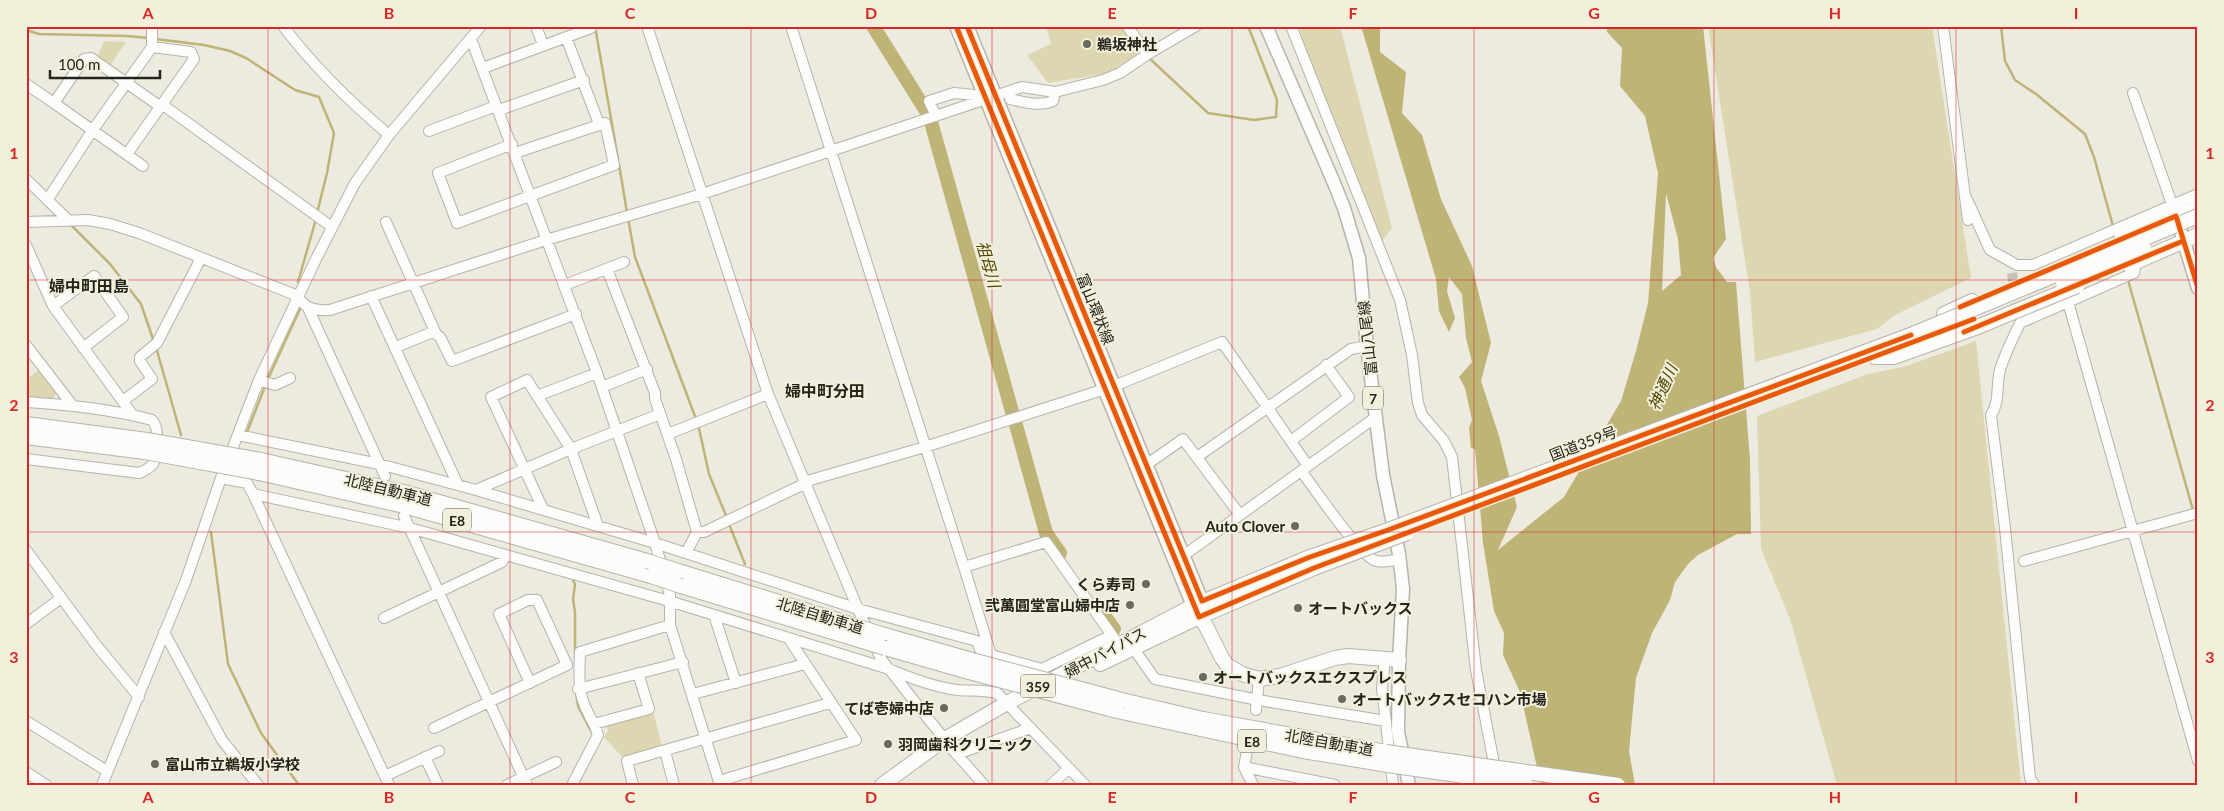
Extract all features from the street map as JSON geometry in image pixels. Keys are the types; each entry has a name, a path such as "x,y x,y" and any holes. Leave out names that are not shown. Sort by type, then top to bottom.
{"highway":[{"path":"1886,343 1972,302 2121,239 2174,211 2198,207"},
{"name":"国道359号","path":"1202,613 1312,562 1388,530 1886,343 2032,286 2198,216"},
{"name":"国道359号","path":"1312,562 1875,357 2031,296 2198,226"},
{"path":"1875,357 1894,357 1992,322 2198,235"},
{"name":"北陸自動車道","path":"26,424 412,494 678,570 881,634 971,666"},
{"name":"北陸自動車道","path":"26,437 146,446"},
{"name":"北陸自動車道","path":"260,467 651,576 885,648 971,666 1121,706 1241,726 1387,759 1526,785"},
{"path":"1202,613 1227,665 1242,674 1258,679 1280,676 1341,657 1392,659"},
{"name":"婦中バイパス","path":"897,785 1010,705 1115,640 1202,613"},
{"name":"婦中バイパス","path":"1010,705 1134,649 1202,613"},
{"name":"婦中バイパス","path":"882,785 950,746"},
{"name":"北陸自動車道","path":"1387,759 1618,785"}],"main road":[{"name":"富山環状線","path":"956,26 991,98 1202,613"},
{"name":"富山環状線","path":"968,26 991,98"},
{"name":"富山八尾線","path":"1266,26 1344,208 1359,258 1367,346 1383,475 1400,559 1403,589 1392,659 1398,732 1409,785"},
{"path":"2174,211 2198,288"},
{"name":"富山環状線","path":"1109,387 1146,465 1202,613"}],"street":[{"path":"48,199 92,131 152,47 152,26"},
{"path":"283,26 304,54 338,89 389,135"},
{"path":"102,785 189,572 221,478 259,380 332,227 355,183 389,135 481,26"},
{"path":"536,26 542,44"},
{"path":"647,26 768,394 804,484 858,609 881,659 950,746 984,785"},
{"path":"791,26 964,567 990,655"},
{"path":"1127,26 1146,55"},
{"path":"26,222 68,220 110,224 139,233 298,296 301,304 308,308 330,310 546,240 702,194 1022,87 1055,92 1104,80 1120,73 1146,55 1196,26"},
{"path":"1259,26 1273,53 1286,70"},
{"path":"1291,26 1400,300 1412,355 1418,403 1422,415 1444,441 1452,457 1476,670 1498,785"},
{"path":"1943,26 1968,220"},
{"path":"483,68 542,44 590,28"},
{"path":"566,37 584,80 599,124"},
{"path":"471,38 514,149 546,240 576,314 655,543 670,595 670,625 720,783 856,740 789,639"},
{"path":"127,154 194,59 192,52 152,47"},
{"path":"54,103 84,59 91,58 158,105 163,105 332,227"},
{"path":"429,131 584,80"},
{"path":"26,84 143,166"},
{"path":"1010,99 1039,104 1048,103 1053,101 1055,92"},
{"path":"936,116 929,101 954,94 974,94"},
{"path":"2133,94 2174,211"},
{"path":"605,123 614,165 457,224 438,173 599,124 605,123"},
{"path":"26,179 68,220"},
{"path":"1964,195 1990,250 2014,269 2032,266 2174,211 2198,194"},
{"path":"386,222 436,334 440,337 452,361 576,314"},
{"path":"27,249 54,306 132,414"},
{"path":"122,401 152,379 140,362 140,357 157,343 201,258"},
{"path":"564,285 624,262"},
{"path":"2034,785 2030,778 2005,528 1991,415 1996,408 1999,373 2020,322 2134,273 2132,263"},
{"path":"606,269 647,369 697,532 686,553"},
{"path":"54,306 94,276 123,317 83,348"},
{"path":"371,296 458,485"},
{"path":"2068,302 2133,531 2194,734 2198,761"},
{"path":"308,308 385,476"},
{"path":"396,347 433,332 436,334"},
{"path":"697,532 704,532 807,481 925,447 1109,387 1222,342 1266,408 1291,441 1305,468 1345,530 1370,558 1377,562 1400,559"},
{"path":"26,345 73,406"},
{"path":"1197,457 1351,348 1367,346"},
{"path":"1291,441 1349,397 1326,366"},
{"path":"602,387 647,369"},
{"path":"537,396 597,373"},
{"path":"259,380 275,384 290,378"},
{"path":"543,509 491,397 528,380 570,449 598,526"},
{"path":"668,434 768,394"},
{"path":"26,402 132,414 152,420 159,431 153,463 146,470 139,473 26,459"},
{"path":"476,490 523,468 660,414"},
{"path":"1182,556 1376,418"},
{"path":"238,435 379,464 543,509 858,609 977,641 981,652 1042,669 1115,640 1046,542 964,567"},
{"path":"1146,465 1184,439 1240,515"},
{"path":"221,478 247,483 254,494 387,780 439,751"},
{"path":"254,494 410,528 669,601 889,669 907,677 957,690 982,690 997,693 1085,785"},
{"path":"2024,561 2198,513"},
{"path":"404,516 525,781"},
{"path":"26,550 138,697"},
{"path":"384,618 502,562 505,555"},
{"path":"27,621 61,598"},
{"path":"434,728 530,683 566,665 538,600 528,600 499,614 530,683"},
{"path":"714,616 736,683"},
{"path":"572,785 598,735 583,705 578,689 580,652 670,625"},
{"path":"164,632 222,740 258,785"},
{"path":"1134,649 1155,679 1257,705 1386,721"},
{"path":"1392,659 1382,688 1393,785"},
{"path":"578,689 683,662"},
{"path":"693,694 805,664"},
{"path":"594,724 648,709 638,673"},
{"path":"1257,705 1258,679"},
{"path":"633,785 627,761 830,703"},
{"path":"26,721 107,771"},
{"path":"950,746 1031,728"},
{"path":"664,751 674,785"},
{"path":"1247,751 1244,767 1253,785"},
{"path":"425,758 438,785"},
{"path":"507,785 525,781 556,762"},
{"path":"1244,767 1335,785"},
{"path":"1051,785 1069,768"},
{"path":"26,772 46,785"}],"shaded area":[{"path":"1046,26 1124,26 1144,52 1116,72 1048,83 1027,55 1051,44"},
{"path":"1299,26 1340,26 1392,228 1380,244 1309,63"},
{"path":"1708,26 1932,26 1971,278 1895,315 1877,329 1755,362 1750,292"},
{"path":"104,41 126,42 109,67 97,58"},
{"path":"1976,341 2021,785 1837,785 1790,619 1761,549 1757,416 1868,374 1906,366"},
{"path":"40,369 58,391 52,400 26,398 26,380"},
{"path":"653,710 662,746 623,758 604,737 608,731 605,723"}],"water":[{"name":"神通川","path":"1361,26 1380,26 1380,52 1406,72 1402,113 1422,135 1441,199 1472,266 1491,343 1481,381 1499,436 1517,507 1498,550 1564,497 1621,401 1648,303 1658,173 1645,116 1620,86 1622,48 1607,32 1607,26 1703,26 1726,239 1713,258 1716,267 1727,282 1736,282 1750,460 1751,534 1737,534 1698,555 1688,564 1675,582 1670,600 1652,633 1636,678 1629,751 1635,785 1541,785 1520,692 1503,655 1504,633 1494,611 1483,543 1475,449 1471,448 1469,428 1472,420 1465,388 1459,377 1472,362 1466,338 1462,294 1449,277 1447,291 1455,318 1449,332 1439,311 1436,279","holes":["1666,193 1678,239 1681,275 1662,291"]}],"waterway":[{"path":"595,26 618,159"},
{"name":"祖母川","path":"873,26 928,114"},
{"path":"1148,57 1208,113 1254,120 1276,117 1277,100 1248,26"},
{"path":"2001,26 2005,61 2015,80 2036,94 2085,134 2094,157 2113,226"},
{"path":"26,30 39,34 148,38"},
{"path":"156,39 204,45 230,51 246,58 295,90 319,97 334,133 317,213"},
{"name":"祖母川","path":"931,122 1013,415"},
{"path":"619,164 627,213"},
{"path":"628,218 635,257 696,419"},
{"path":"298,282 316,219"},
{"path":"71,225 110,264 141,304 154,342"},
{"path":"2128,280 2193,510"},
{"path":"268,379 300,309"},
{"path":"156,347 181,435"},
{"path":"247,432 266,384"},
{"path":"698,424 709,474 727,518"},
{"name":"祖母川","path":"1016,425 1046,533 1060,553"},
{"path":"2195,516 2198,526"},
{"path":"729,524 745,564"},
{"path":"211,532 228,664 261,733 299,785"},
{"path":"572,577 575,585 573,599 575,612 575,654"},
{"name":"祖母川","path":"1098,607 1114,629"},
{"path":"576,692 578,706 592,733"}],"tunnel":[{"path":"2012,273 2020,323"}],"cycle path":[{"path":"956,26 1199,617 1314,568 1974,319"},
{"path":"967,26 1202,601 1310,557 1388,530 1911,335"},
{"path":"1960,307 2176,216 2198,288"},
{"path":"1964,332 2183,241"}],"place":[{"name":"鵜坂神社","path":"1087,44"},
{"name":"Auto Clover","path":"1295,526"},
{"name":"くら寿司","path":"1146,584"},
{"name":"弐萬圓堂富山婦中店","path":"1130,605"},
{"name":"オートバックス","path":"1298,608"},
{"name":"オートバックスエクスプレス","path":"1203,677"},
{"name":"オートバックスセコハン市場","path":"1342,699"},
{"name":"てば壱婦中店","path":"944,708"},
{"name":"羽岡歯科クリニック","path":"888,744"},
{"name":"富山市立鵜坂小学校","path":"155,764"}],"district":[{"name":"婦中町田島","path":"89,285"},
{"name":"婦中町分田","path":"825,390"}]}
